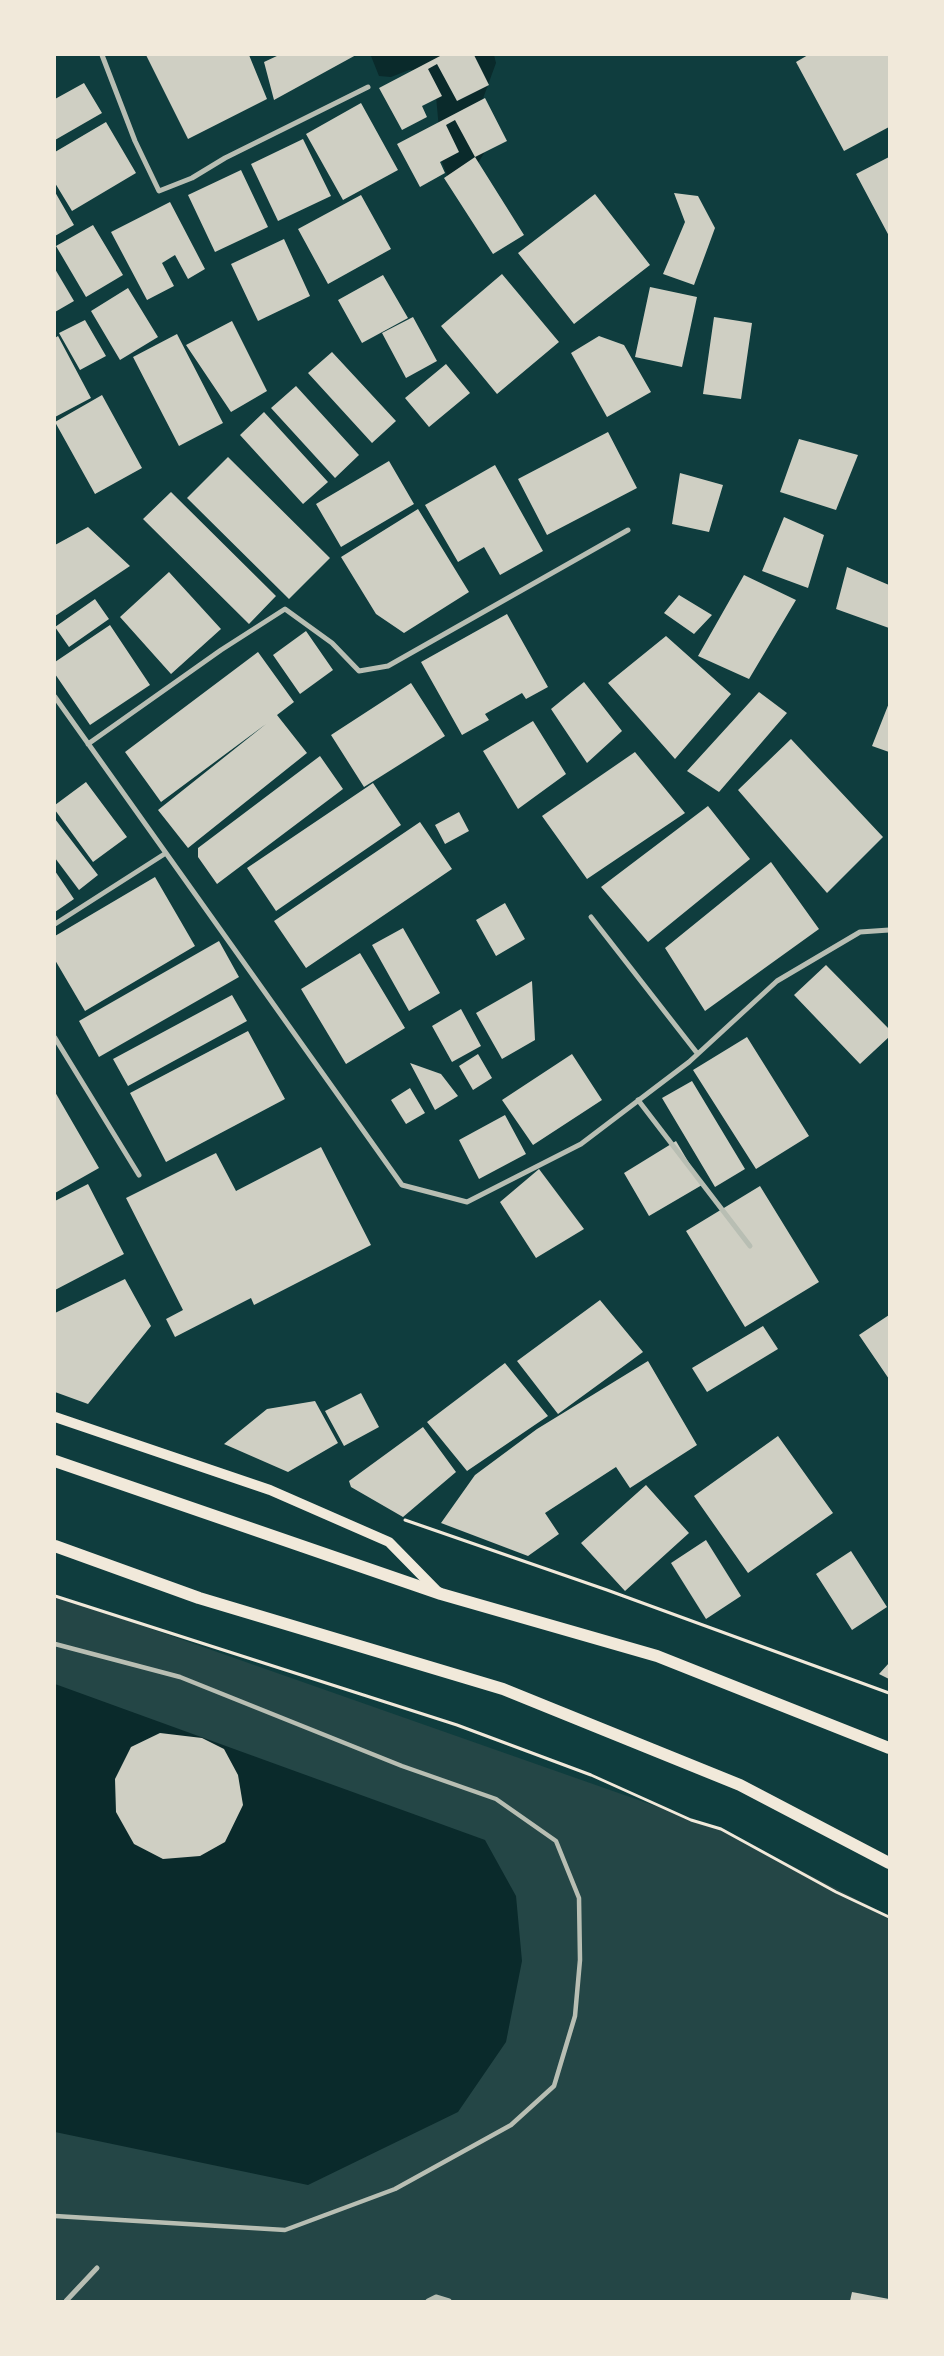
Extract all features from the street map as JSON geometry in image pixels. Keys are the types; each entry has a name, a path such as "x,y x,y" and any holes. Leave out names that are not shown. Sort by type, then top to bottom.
{"main road":[{"path":"55,1417 270,1490 389,1542 441,1594"},
{"path":"55,1461 441,1594 657,1656 889,1748"},
{"path":"55,1546 199,1598 503,1689 740,1785 889,1863"}],"street":[{"path":"102,55 136,141 159,191 192,178 225,158 368,87"},
{"path":"88,744 221,650 285,609 332,643 359,672 388,666 628,530"},
{"path":"55,697 402,1185 467,1202 581,1144 698,1053 777,982 860,932 889,930"},
{"path":"55,924 166,853"},
{"path":"591,917 698,1053"},
{"path":"55,1038 139,1175"},
{"path":"638,1100 750,1246"},
{"path":"55,1644 180,1676 402,1766 496,1799 556,1841 579,1898 580,1952 576,2016 554,2086 511,2125 395,2189 285,2230 55,2216"},
{"path":"66,2301 97,2268"},
{"path":"428,2301 436,2297 449,2301"}],"path":[{"path":"401,1519 606,1590 889,1693"},
{"path":"55,1596 421,1713 591,1775 691,1820 721,1829 836,1892 889,1917"}],"shaded area":[{"path":"494,55 496,63 481,104 484,153 470,177 451,185 442,162 436,96 420,70 409,70 391,77 379,76 371,56"},
{"path":"55,1595 721,1829 889,1916 889,2301 449,2301 436,2297 428,2301 55,2301"},
{"path":"55,1684 485,1840 516,1896 522,1961 506,2042 458,2112 308,2185 55,2132"}],"building":[{"path":"146,55 249,55 267,99 188,139"},
{"path":"279,55 356,55 274,100 264,62"},
{"path":"442,55 474,55 489,85 457,101 437,64 428,69 442,96 422,106 427,117 402,130 379,88"},
{"path":"808,55 889,55 889,127 844,151 796,62"},
{"path":"84,83 102,113 55,140 55,99"},
{"path":"485,98 507,141 475,157 455,120 446,125 459,152 440,162 445,173 420,187 397,144"},
{"path":"361,103 398,170 343,200 306,134"},
{"path":"106,122 136,173 72,211 55,183 55,152"},
{"path":"303,139 331,196 278,221 251,164"},
{"path":"475,157 524,235 493,254 444,178"},
{"path":"889,157 889,236 856,174"},
{"path":"241,170 268,227 215,252 188,195"},
{"path":"55,192 74,225 55,236"},
{"path":"674,193 698,196 715,228 694,285 663,274 685,222"},
{"path":"595,194 650,265 574,324 518,253"},
{"path":"361,195 391,249 328,284 298,229"},
{"path":"170,202 205,269 188,279 175,255 162,263 174,286 147,300 111,232"},
{"path":"93,225 123,275 86,297 56,246"},
{"path":"284,239 310,296 258,321 231,264"},
{"path":"55,269 74,301 55,312"},
{"path":"502,274 559,342 497,394 441,326"},
{"path":"383,275 408,318 362,343 338,300"},
{"path":"650,287 697,297 682,367 635,357"},
{"path":"128,288 158,337 120,360 91,311"},
{"path":"413,317 437,361 406,378 382,333"},
{"path":"714,317 752,323 741,399 703,394"},
{"path":"85,320 106,356 80,370 59,333"},
{"path":"232,321 267,391 231,412 186,345"},
{"path":"177,334 223,423 179,446 133,357"},
{"path":"58,336 91,398 55,417 55,338"},
{"path":"599,336 624,345 651,392 607,417 571,353"},
{"path":"332,352 396,421 372,443 308,373"},
{"path":"446,364 470,393 429,427 405,398"},
{"path":"296,386 359,455 335,478 271,408"},
{"path":"102,395 142,468 95,494 55,422"},
{"path":"264,412 328,482 303,504 240,435"},
{"path":"608,432 637,488 547,535 518,479"},
{"path":"799,439 858,455 836,510 780,492"},
{"path":"228,457 330,558 289,599 187,498"},
{"path":"389,461 414,504 341,547 316,504"},
{"path":"495,465 543,551 500,575 484,547 458,562 425,505"},
{"path":"680,473 723,485 709,532 672,524"},
{"path":"171,492 276,596 249,624 143,519"},
{"path":"418,509 469,592 404,633 376,614 341,557"},
{"path":"784,517 824,535 808,588 762,571"},
{"path":"88,527 130,566 55,616 55,545"},
{"path":"847,567 889,585 889,628 836,609"},
{"path":"169,572 221,629 171,674 120,617"},
{"path":"744,575 796,600 749,679 698,656"},
{"path":"679,595 712,615 694,634 664,613"},
{"path":"95,599 109,619 69,647 55,627"},
{"path":"507,614 548,687 526,699 522,693 485,714 489,720 462,735 421,662"},
{"path":"110,625 150,685 90,725 55,674 55,662"},
{"path":"306,631 333,670 300,694 273,655"},
{"path":"666,636 731,694 675,759 608,683"},
{"path":"258,652 294,702 277,715 307,753 188,848 158,810 266,724 161,802 125,752"},
{"path":"584,682 622,731 587,763 551,709"},
{"path":"411,683 445,736 364,787 331,735"},
{"path":"759,692 787,713 719,792 687,771"},
{"path":"889,703 889,752 872,746"},
{"path":"533,721 566,774 518,809 483,751"},
{"path":"791,739 883,837 827,893 738,790"},
{"path":"635,752 685,813 587,879 542,816"},
{"path":"320,756 343,789 217,884 198,857 198,848"},
{"path":"86,782 127,837 93,862 55,810 55,805"},
{"path":"373,783 401,825 276,911 247,868"},
{"path":"708,806 750,859 648,942 601,887"},
{"path":"459,812 469,831 445,844 435,825"},
{"path":"55,819 98,875 79,890 55,858"},
{"path":"420,822 452,869 306,968 274,921"},
{"path":"771,862 819,929 705,1011 665,948"},
{"path":"55,871 74,899 55,912"},
{"path":"155,877 195,946 85,1011 55,960 55,936"},
{"path":"505,903 525,939 496,956 476,920"},
{"path":"403,928 440,993 409,1011 372,945"},
{"path":"219,941 239,977 99,1057 79,1021"},
{"path":"360,953 405,1028 346,1064 301,989"},
{"path":"826,965 889,1029 889,1037 860,1064 794,995"},
{"path":"532,981 535,1040 502,1059 476,1013"},
{"path":"232,995 247,1021 128,1086 113,1059"},
{"path":"461,1009 481,1046 452,1062 432,1026"},
{"path":"248,1031 285,1099 166,1162 130,1093"},
{"path":"747,1037 809,1136 756,1169 693,1070"},
{"path":"478,1054 492,1078 473,1090 459,1066"},
{"path":"572,1054 602,1100 533,1145 502,1100"},
{"path":"410,1063 441,1074 458,1096 435,1110"},
{"path":"692,1081 745,1169 715,1187 662,1098"},
{"path":"410,1088 425,1113 406,1124 391,1100"},
{"path":"55,1092 99,1168 55,1193"},
{"path":"505,1115 526,1154 479,1179 459,1140"},
{"path":"676,1141 702,1185 649,1216 624,1173"},
{"path":"321,1147 371,1245 254,1305 251,1298 175,1337 166,1319 183,1310 126,1198 216,1153 236,1191"},
{"path":"539,1169 584,1229 536,1258 500,1202"},
{"path":"88,1184 124,1254 55,1290 55,1201"},
{"path":"760,1186 819,1282 745,1327 686,1231"},
{"path":"125,1279 151,1326 88,1404 55,1392 55,1313"},
{"path":"600,1300 643,1352 558,1414 517,1361"},
{"path":"889,1315 889,1379 859,1335"},
{"path":"763,1326 778,1349 707,1392 692,1368"},
{"path":"648,1361 697,1445 630,1488 616,1467 545,1513 559,1534 528,1556 441,1523 475,1475 537,1429"},
{"path":"505,1363 548,1416 467,1471 427,1422"},
{"path":"361,1393 379,1427 344,1446 325,1411"},
{"path":"315,1401 338,1443 288,1472 224,1444 267,1409"},
{"path":"423,1427 456,1472 403,1517 351,1487 349,1481"},
{"path":"778,1436 833,1513 748,1573 694,1496"},
{"path":"646,1485 689,1533 625,1591 581,1543"},
{"path":"706,1540 741,1596 706,1619 671,1563"},
{"path":"851,1551 887,1607 852,1630 816,1574"},
{"path":"889,1663 889,1679 879,1674"},
{"path":"160,1733 202,1738 224,1749 238,1775 243,1805 225,1842 200,1856 163,1859 134,1844 116,1812 115,1779 131,1747"},
{"path":"852,2292 889,2299 889,2301 850,2301"}]}
